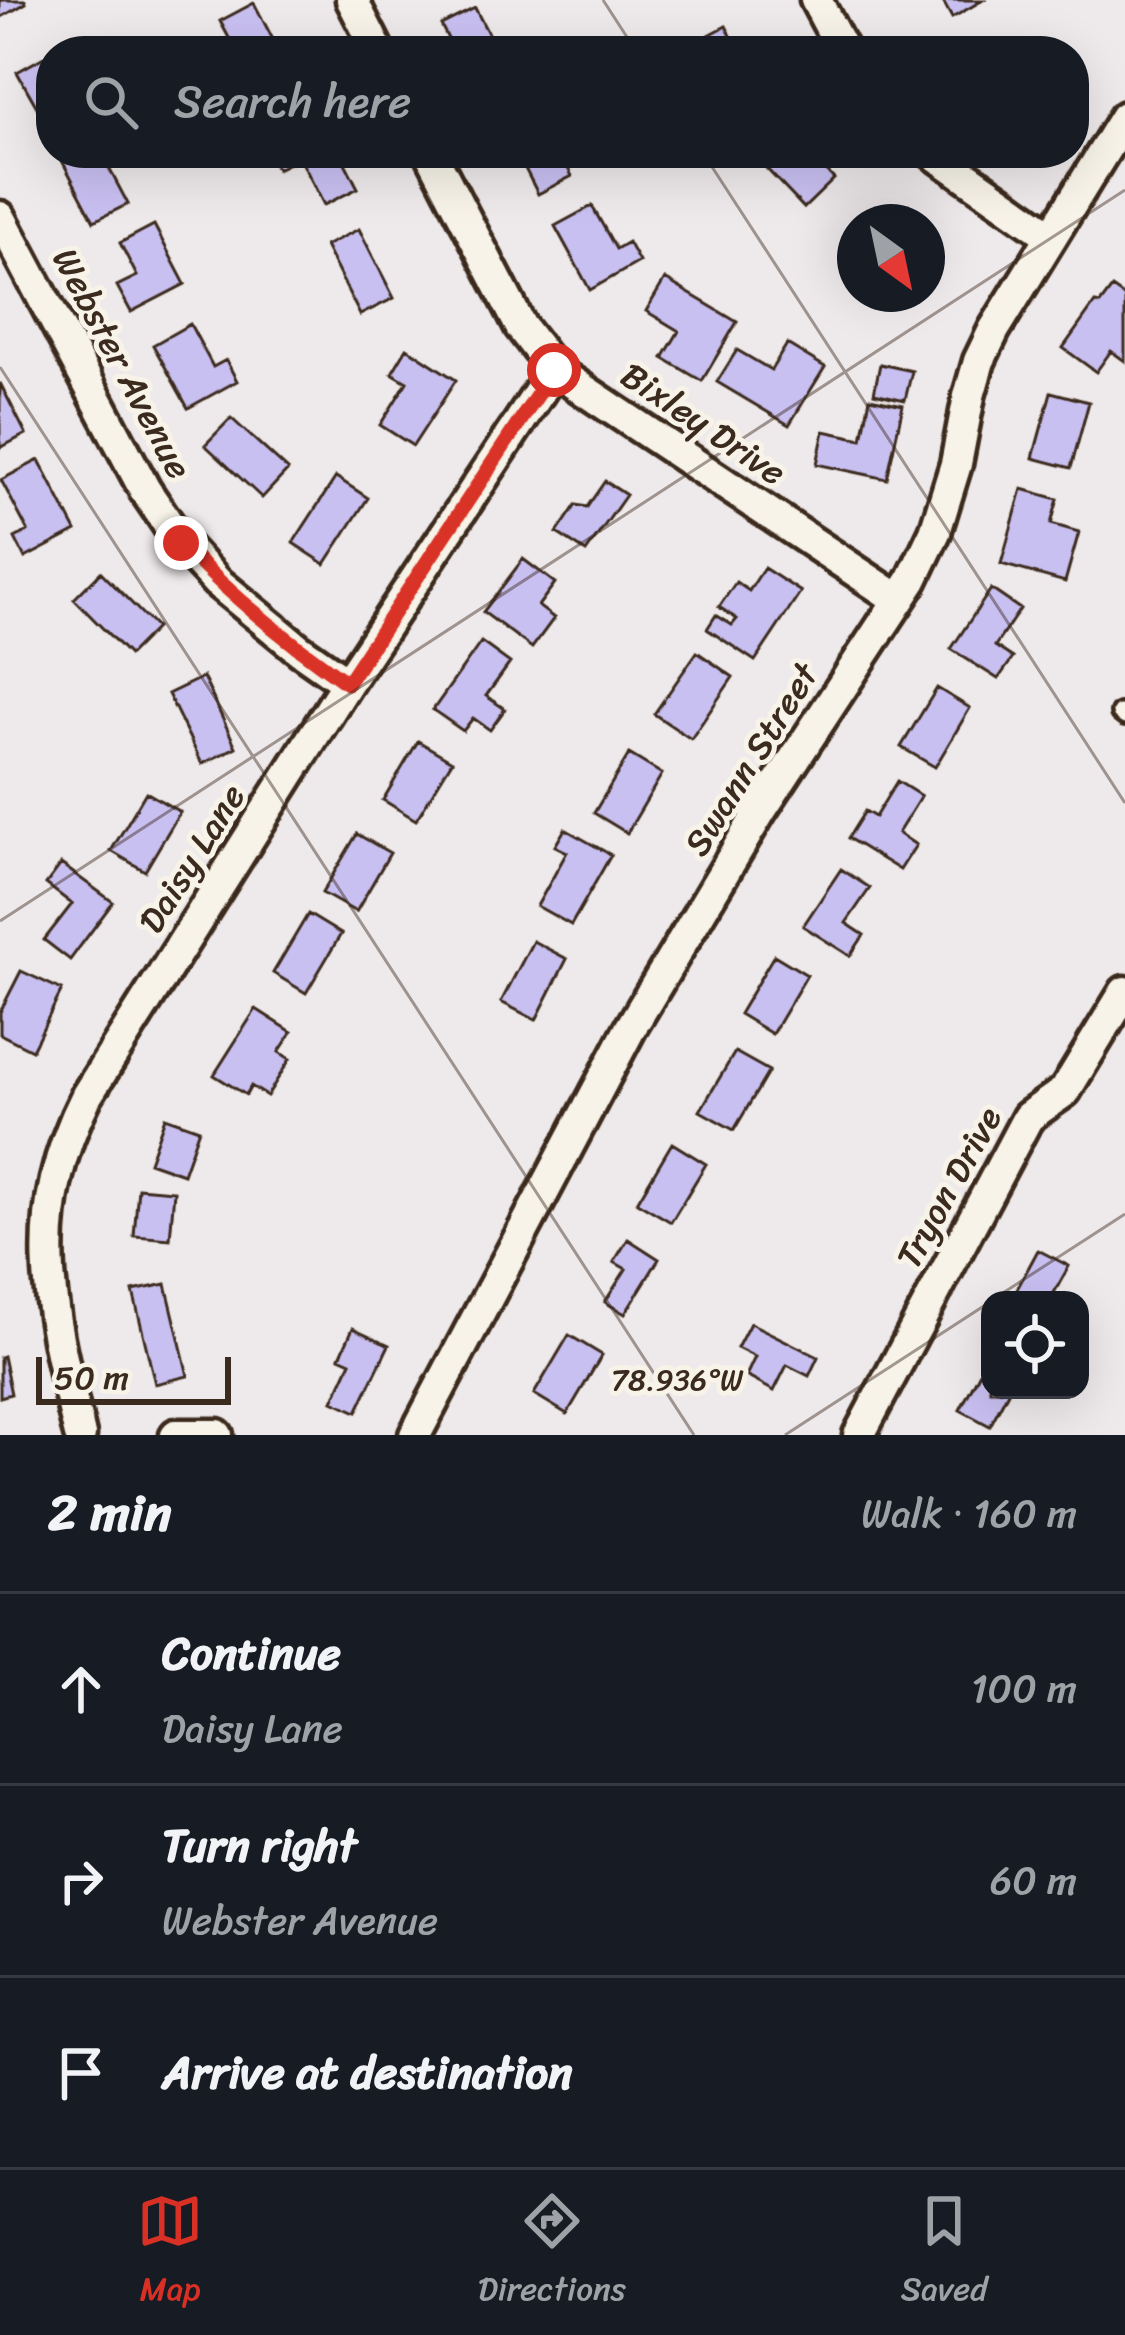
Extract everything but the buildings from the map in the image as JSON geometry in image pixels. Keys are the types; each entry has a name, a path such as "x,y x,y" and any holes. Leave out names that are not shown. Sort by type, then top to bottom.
{"street":[{"path":"352,0 370,36"},
{"path":"816,0 835,36"},
{"name":"Swann Street","path":"416,1435 631,1029 761,810 899,600 934,532 956,464 969,396 994,329 1125,117"},
{"name":"Bixley Drive","path":"439,168 521,327 554,370 899,600"},
{"path":"954,168 1051,236"},
{"name":"Webster Avenue","path":"0,217 145,490 181,543 217,582 347,683"},
{"name":"Daisy Lane","path":"80,1435 55,1332 48,1247 52,1195 71,1126 347,683 554,370"},
{"name":"Tryon Drive","path":"859,1435 1028,1118 1065,1091 1125,992"},
{"path":"176,1435 217,1435"}],"route":[{"path":"181,543 217,582 347,683 554,370"}]}
